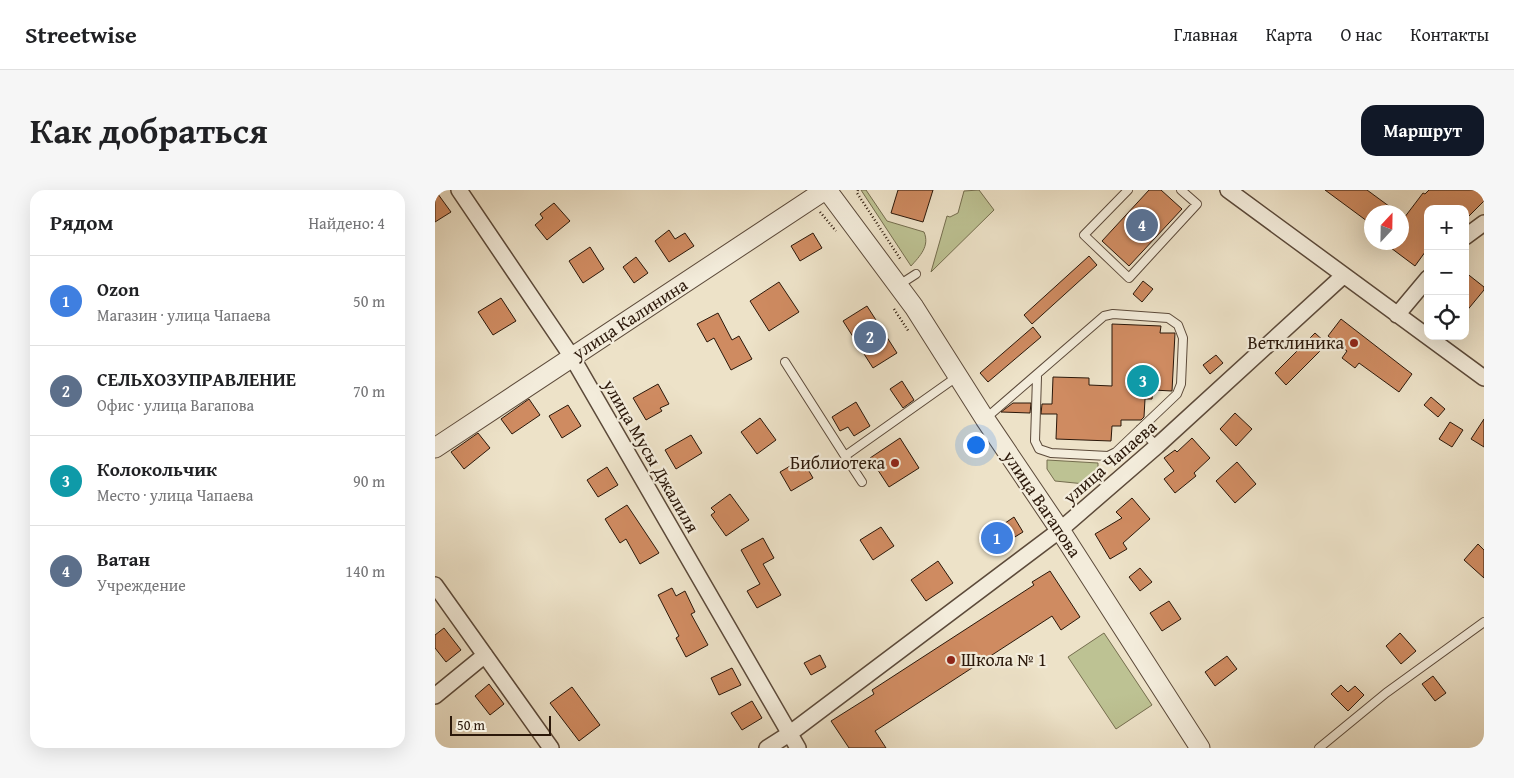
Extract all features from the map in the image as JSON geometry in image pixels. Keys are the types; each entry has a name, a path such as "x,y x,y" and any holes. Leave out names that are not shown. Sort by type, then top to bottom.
{"street":[{"name":"улица Мусы Джалиля","path":"459,190 572,357 798,748"},
{"name":"улица Калинина","path":"435,448 826,190"},
{"name":"улица Вагапова","path":"826,190 899,285 917,304 985,420 1060,530 1200,748"},
{"path":"1228,190 1484,378"},
{"path":"1469,234 1484,223"},
{"name":"улица Чапаева","path":"767,748 789,734 1060,530 1157,446 1343,276"},
{"path":"1397,315 1424,283"},
{"path":"435,585 551,748"},
{"path":"435,696 485,655"}],"lane":[{"path":"1129,190 1084,235 1129,278 1197,204 1181,190"},
{"path":"899,285 916,274"},
{"path":"985,420 1104,316 1113,314 1168,318 1181,330 1183,338 1180,389 1141,429 1108,456 1051,453 1039,449 1035,440 1037,376"},
{"path":"785,362 862,482"},
{"path":"845,456 958,376"},
{"path":"1141,429 1157,446"},
{"path":"1319,748 1386,693 1484,622"}],"green space":[{"path":"861,190 866,190 887,221 924,232 926,237 925,246 921,255 911,266"},
{"path":"979,190 994,210 931,272 947,216 950,217 958,213 964,191"},
{"path":"1047,460 1098,463 1098,474 1085,484 1055,481 1047,469"},
{"path":"1104,633 1152,705 1116,729 1068,657"}],"building":[{"path":"435,190 451,212 435,222"},
{"path":"898,190 933,190 923,222 891,213"},
{"path":"1149,190 1161,190 1182,209 1129,266 1102,241"},
{"path":"1325,190 1367,190 1387,205 1364,205 1364,219"},
{"path":"1429,190 1484,190 1484,201 1469,216 1469,205 1424,205 1424,254 1415,266 1394,250 1409,250 1409,211 1423,193 1425,194"},
{"path":"554,203 570,221 547,240 535,225 543,218 540,214"},
{"path":"669,230 675,239 685,233 694,246 669,262 655,241"},
{"path":"813,233 822,248 800,261 791,246"},
{"path":"590,247 604,269 583,283 569,261"},
{"path":"1089,256 1097,265 1032,324 1024,315"},
{"path":"636,257 648,273 634,283 623,267"},
{"path":"1469,275 1484,287 1484,290 1469,308"},
{"path":"1143,281 1153,289 1142,302 1133,294"},
{"path":"779,282 799,312 769,331 750,301"},
{"path":"501,298 516,321 493,335 478,312"},
{"path":"867,306 897,353 873,368 843,321"},
{"path":"718,313 732,340 739,336 752,359 731,370 714,338 707,342 697,324"},
{"path":"1341,319 1412,374 1399,392 1359,363 1355,368 1342,358 1347,351 1328,336"},
{"path":"1112,324 1161,326 1160,333 1175,333 1172,391 1153,390 1152,399 1145,399 1144,417 1141,420 1121,420 1121,426 1112,426 1111,441 1056,439 1057,414 1041,414 1042,404 1052,404 1053,377 1089,378 1089,385 1112,386"},
{"path":"1033,327 1041,337 988,382 980,373"},
{"path":"1315,333 1327,344 1286,385 1275,373"},
{"path":"1216,355 1223,363 1210,374 1203,365"},
{"path":"902,381 914,400 903,408 890,389"},
{"path":"658,384 669,404 660,408 662,411 646,420 633,398"},
{"path":"1431,397 1445,409 1438,417 1424,405"},
{"path":"529,399 540,415 512,434 501,419"},
{"path":"856,402 870,426 854,436 848,427 840,431 832,417"},
{"path":"1013,403 1031,403 1030,413 1001,412"},
{"path":"568,405 581,426 562,438 549,416"},
{"path":"1235,413 1252,429 1236,446 1220,429"},
{"path":"760,418 776,440 757,454 741,432"},
{"path":"1484,419 1484,447 1471,439"},
{"path":"1450,422 1463,430 1452,447 1439,439"},
{"path":"478,433 490,448 464,469 451,452"},
{"path":"691,435 702,453 676,469 665,450"},
{"name":"Библиотека","path":"900,438 919,468 889,487 870,458"},
{"path":"1192,438 1210,458 1194,473 1196,476 1175,493 1164,479 1174,471 1164,458 1175,450 1177,452"},
{"path":"802,459 813,478 791,491 780,472"},
{"path":"1237,462 1256,484 1235,503 1216,481"},
{"path":"607,467 618,485 598,497 587,480"},
{"path":"730,494 749,520 726,536 711,515 715,512 711,508"},
{"path":"1132,498 1150,519 1123,543 1127,549 1110,559 1095,534 1122,518 1116,512"},
{"path":"627,505 659,553 640,564 626,539 620,543 605,519"},
{"path":"1014,517 1023,532 1005,543 1001,537 997,540 992,532"},
{"path":"881,527 894,546 873,560 860,540"},
{"path":"763,538 774,558 763,564 781,595 757,608 747,591 760,584 741,550"},
{"path":"1478,544 1484,550 1484,578 1464,560"},
{"path":"938,561 953,583 926,601 911,580"},
{"path":"1140,568 1152,582 1140,591 1129,577"},
{"name":"Школа № 1","path":"1050,571 1080,617 1061,630 1052,616 875,731 886,748 849,748 831,721 874,694 872,690 1034,585 1032,582"},
{"path":"672,588 676,596 685,591 695,612 691,614 708,645 686,657 676,638 679,636 658,595"},
{"path":"1169,601 1181,619 1162,631 1150,613"},
{"path":"444,628 461,650 446,662 435,648 435,635"},
{"path":"1400,633 1416,651 1401,664 1386,646"},
{"path":"820,655 826,667 811,675 804,663"},
{"path":"1227,656 1237,669 1215,686 1205,672"},
{"path":"732,668 741,685 719,695 711,678"},
{"path":"1433,676 1446,693 1435,701 1422,684"},
{"path":"489,684 504,704 490,715 475,696"},
{"path":"1341,685 1348,692 1355,686 1364,695 1348,711 1331,694"},
{"path":"572,687 600,725 579,741 550,703"},
{"path":"752,701 762,718 742,730 731,713"}],"place":[{"name":"Ватан","path":"1142,225"},
{"name":"СЕЛЬХОЗУПРАВЛЕНИЕ","path":"870,337"},
{"name":"Ветклиника","path":"1354,343"},
{"name":"Колокольчик","path":"1143,381"},
{"name":"Библиотека","path":"895,463"},
{"name":"Ozon","path":"997,538"},
{"name":"Школа № 1","path":"951,660"}]}
